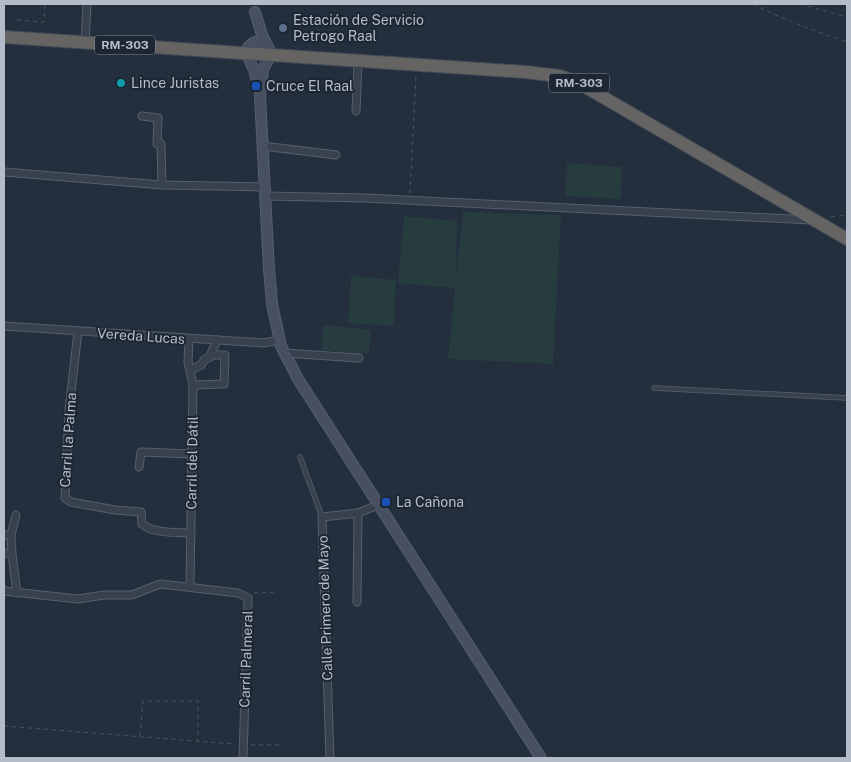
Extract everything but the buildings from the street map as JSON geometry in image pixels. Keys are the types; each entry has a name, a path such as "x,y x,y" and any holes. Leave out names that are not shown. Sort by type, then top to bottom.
{"highway":[{"name":"RM-303","path":"4,37 417,64 559,76 577,82 847,239"}],"main road":[{"path":"255,8 249,53 260,96 269,269 273,312 279,340 298,379 541,758"},
{"path":"255,8 267,54 260,96"}],"street":[{"path":"85,42 87,4"},
{"path":"356,111 358,61"},
{"path":"142,116 158,118 157,144 161,144 162,185"},
{"path":"263,146 336,156"},
{"path":"4,172 162,185 409,200 816,221"},
{"name":"Vereda Lucas","path":"4,326 264,343 279,340"},
{"name":"Carril la Palma","path":"78,331 69,410 65,498 70,502 115,510 141,512 142,524 146,527 155,530 191,533"},
{"name":"Carril del Dátil","path":"189,339 188,362 193,385 190,587"},
{"path":"191,370 201,365 211,354 217,340"},
{"path":"284,353 360,358"},
{"path":"193,385 224,384 225,355 211,354"},
{"path":"139,466 141,452 192,454"},
{"name":"Calle Primero de Mayo","path":"330,758 322,517 358,513 378,505"},
{"path":"358,513 358,602"},
{"path":"16,515 8,535 17,593"},
{"path":"4,553 12,554"},
{"name":"Carril Palmeral","path":"4,592 78,599 104,595 132,596 160,584 238,593 248,598 242,758"}],"lane":[{"path":"654,388 847,398"},
{"path":"300,457 322,517"}],"path":[{"path":"17,20 44,22 45,4"},
{"path":"753,4 784,19 847,42"},
{"path":"800,4 847,17"},
{"path":"409,200 417,64"},
{"path":"238,593 277,592"},
{"path":"140,737 143,701 198,701 198,741"},
{"path":"4,726 243,745 280,745"}],"green space":[{"path":"567,163 622,167 621,199 565,196"},
{"path":"463,212 561,215 553,364 448,359 455,288 398,283 404,216 457,221 456,278"},
{"path":"351,276 396,280 394,326 348,323"},
{"path":"323,325 371,330 369,354 321,350"}],"place":[{"name":"Estación de Servicio Petrogo Raal","path":"283,28"},
{"name":"Lince Juristas","path":"121,83"},
{"name":"Cruce El Raal","path":"256,86"},
{"name":"La Cañona","path":"386,502"}]}
